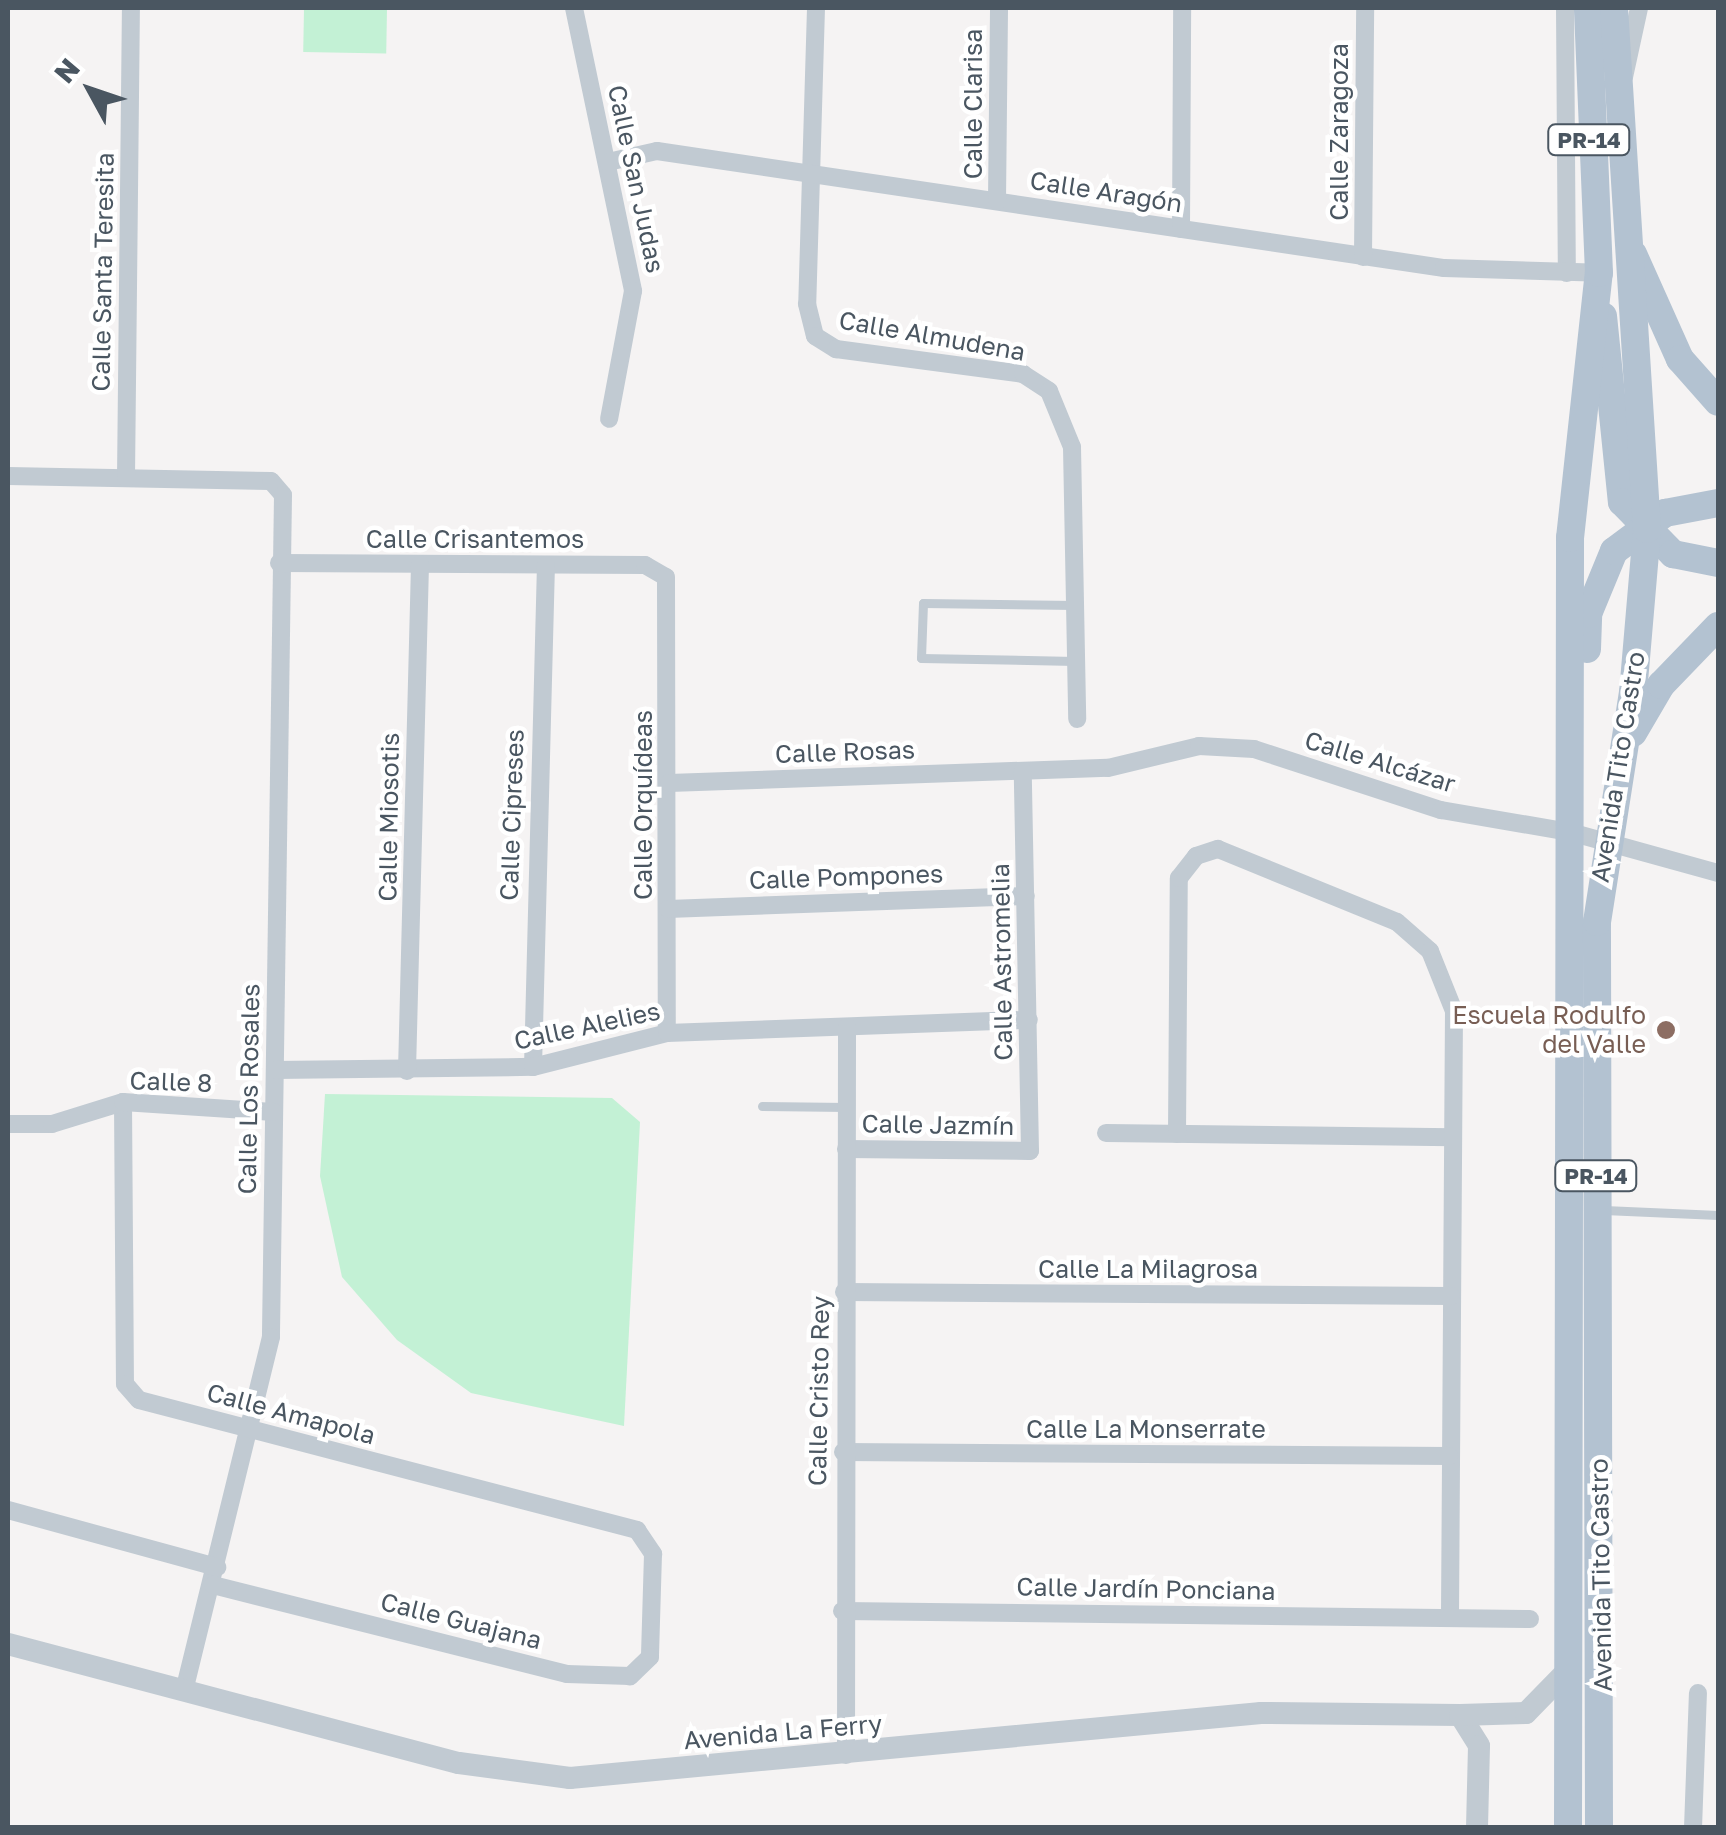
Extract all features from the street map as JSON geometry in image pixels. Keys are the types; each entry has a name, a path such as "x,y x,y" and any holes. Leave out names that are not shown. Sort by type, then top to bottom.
{"main road":[{"name":"Avenida Tito Castro","path":"1568,1828 1571,498 1598,273 1588,8"},
{"name":"Avenida Tito Castro","path":"1600,1828 1596,1210 1604,840 1620,762 1646,529 1614,116 1614,8"},
{"path":"1624,234 1680,359 1718,402"},
{"path":"1598,273 1619,492 1646,529 1672,554 1718,564"},
{"path":"1570,726 1598,581 1622,542 1679,507 1718,504"},
{"path":"1620,762 1661,685 1718,626"}],"street":[{"name":"Calle Santa Teresita","path":"126,478 131,8"},
{"name":"Calle San Judas","path":"574,8 633,291 609,419"},
{"name":"Calle Almudena","path":"816,8 816,174 807,304 815,336 836,349 1023,374 1049,391 1072,447 1077,720"},
{"name":"Calle Clarisa","path":"997,201 999,8"},
{"path":"1181,229 1182,8"},
{"name":"Calle Zaragoza","path":"1364,257 1365,8"},
{"path":"1566,8 1567,273"},
{"path":"1614,116 1639,8"},
{"name":"Calle Aragón","path":"608,162 658,151 1364,257 1598,273"},
{"path":"8,476 126,478"},
{"name":"Calle Los Rosales","path":"126,478 272,481 283,495 271,1337 252,1430 184,1691"},
{"name":"Calle Crisantemos","path":"280,563 645,565 666,578"},
{"name":"Calle Miosotis","path":"407,1071 420,564"},
{"name":"Calle Cipreses","path":"533,1066 546,565"},
{"name":"Calle Orquídeas","path":"666,578 667,1033"},
{"name":"Calle Alcázar","path":"1023,771 1108,768 1198,746 1254,749 1440,810 1570,832 1718,873"},
{"name":"Calle Rosas","path":"669,782 1023,771"},
{"name":"Calle Astromelia","path":"1023,771 1030,1151"},
{"path":"1177,1134 1180,878 1196,856 1218,849 1396,922 1430,951 1454,1011 1450,1617"},
{"name":"Calle Pompones","path":"668,909 1026,896"},
{"name":"Calle Alelies","path":"275,1070 407,1071 533,1066 667,1033 1029,1020"},
{"name":"Calle Cristo Rey","path":"846,1027 842,1611 846,1754"},
{"name":"Calle 8","path":"8,1124 52,1124 123,1102 274,1112"},
{"name":"Calle Amapola","path":"123,1102 125,1384 139,1400 637,1530 653,1554 652,1613"},
{"path":"1106,1133 1453,1137"},
{"name":"Calle Jazmín","path":"846,1148 1030,1151"},
{"name":"Calle La Milagrosa","path":"844,1292 1452,1296"},
{"name":"Calle La Monserrate","path":"843,1452 1450,1456"},
{"name":"Calle Guajana","path":"8,1510 215,1576 567,1674 630,1676 650,1657 652,1613"},
{"name":"Calle Jardín Ponciana","path":"842,1611 1530,1619"},
{"name":"Avenida La Ferry","path":"8,1644 459,1763 570,1778 1261,1714 1526,1712 1569,1669"},
{"path":"1692,1828 1698,1694"},
{"path":"1460,1715 1479,1746 1478,1828"},
{"path":"1601,1797 1613,1828"}],"lane":[{"path":"1074,606 922,603 920,658 1076,661"},
{"path":"762,1106 846,1107"},
{"path":"1596,1210 1718,1215"}],"green space":[{"path":"304,8 387,9 386,53 303,52"},
{"path":"325,1094 612,1098 640,1122 624,1426 471,1393 397,1340 342,1277 320,1176"}],"place":[{"name":"Escuela Rodulfo del Valle","path":"1666,1030"}]}
